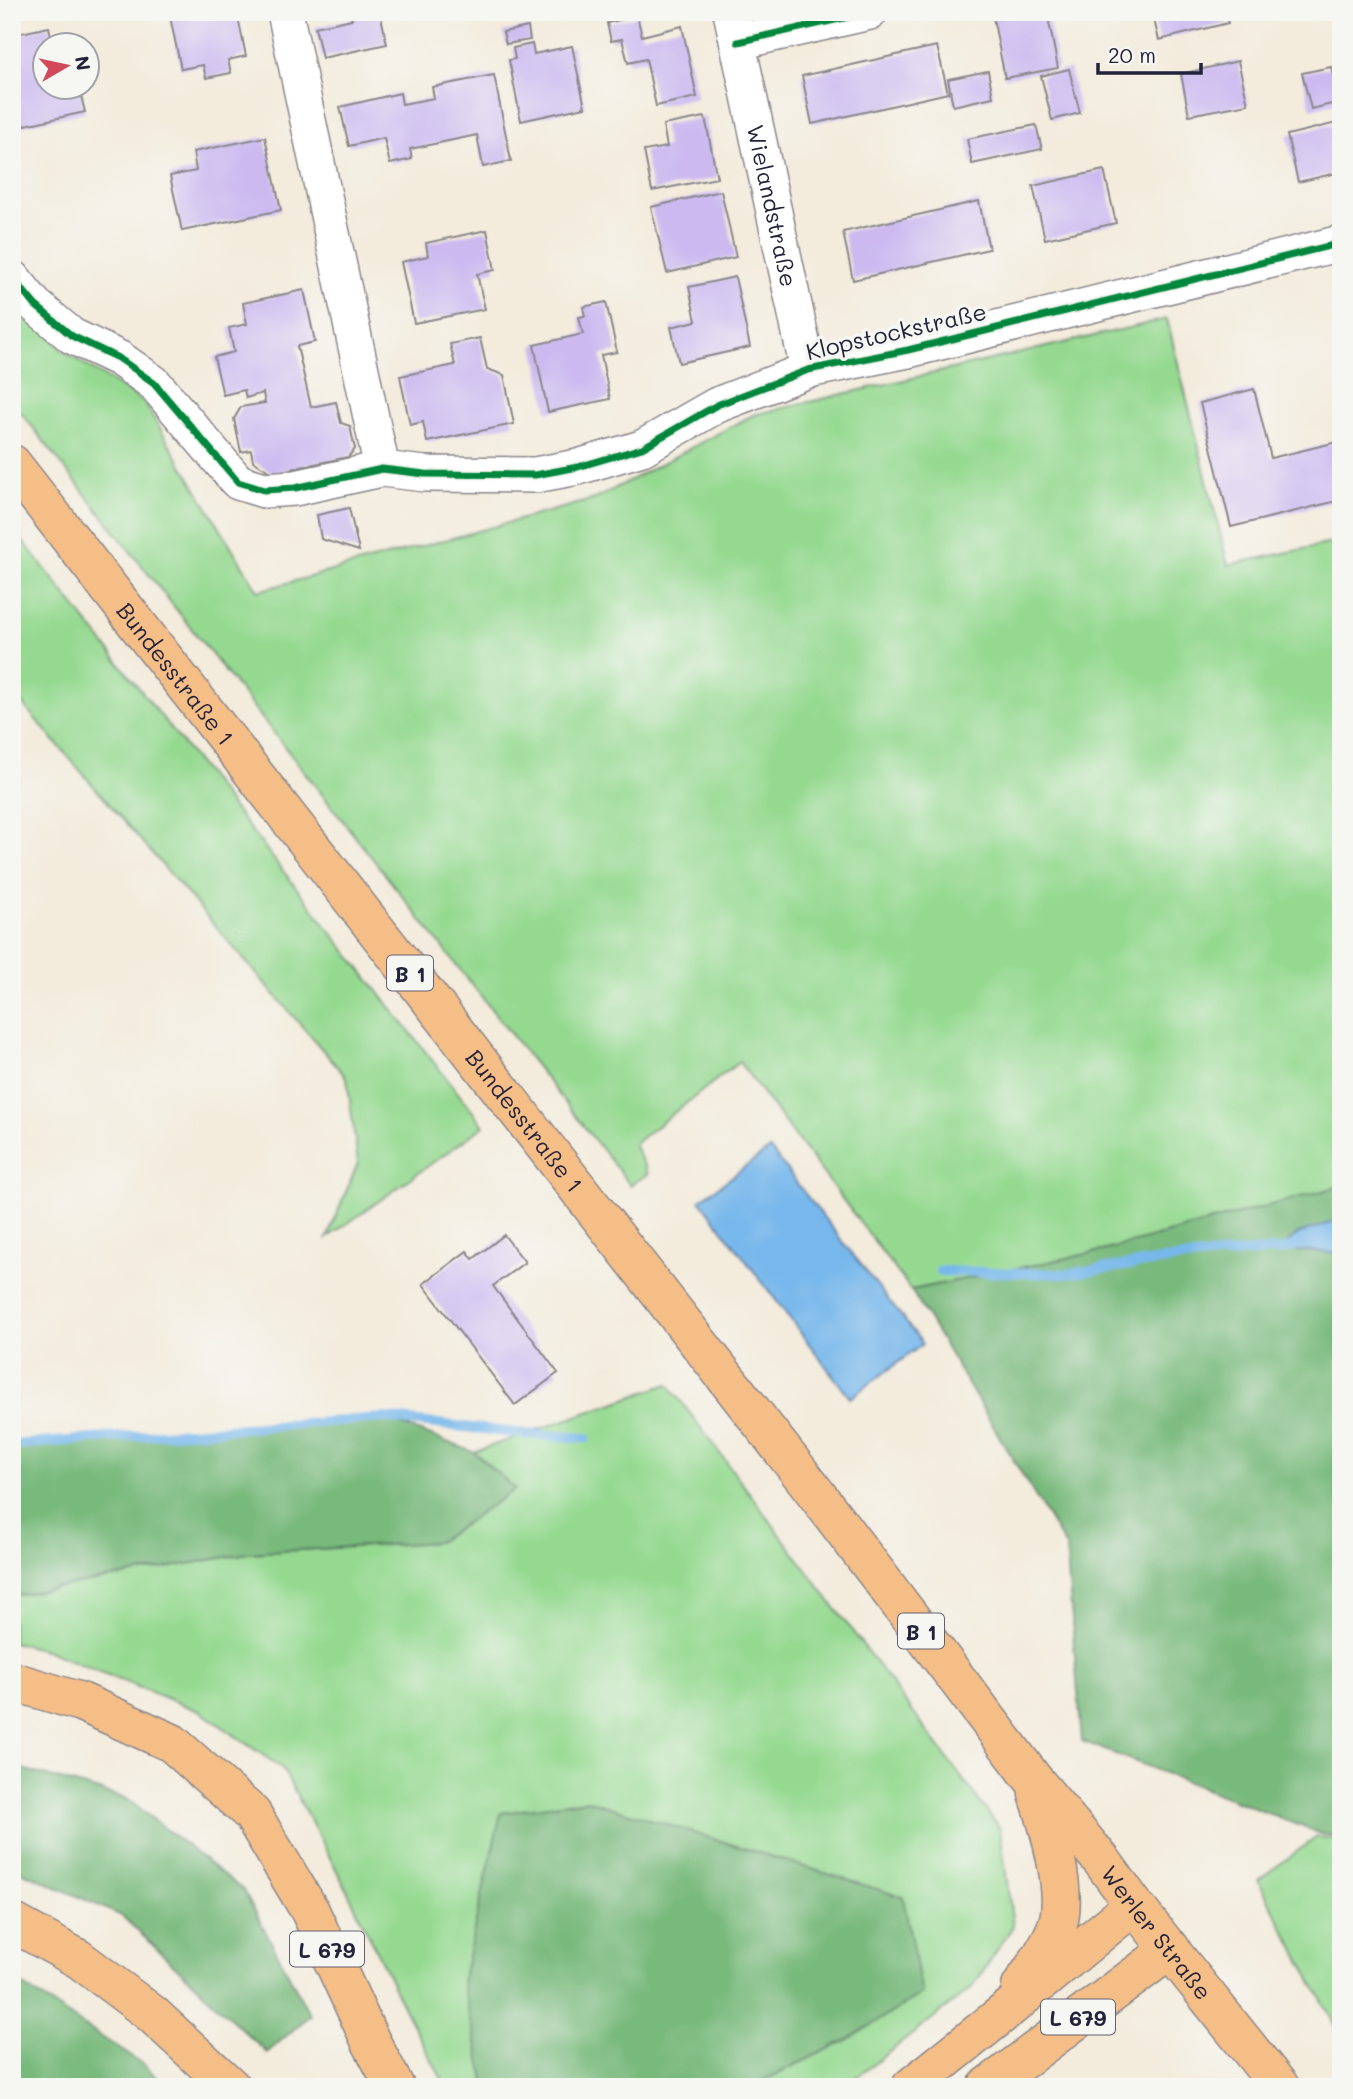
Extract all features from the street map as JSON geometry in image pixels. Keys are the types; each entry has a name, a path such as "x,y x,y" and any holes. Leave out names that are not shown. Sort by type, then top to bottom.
{"main road":[{"name":"Bundesstraße 1","path":"12,464 808,1483 1033,1779"},
{"name":"L 679","path":"12,1681 81,1702 172,1743 252,1814 310,1911 395,2087"},
{"name":"Werler Straße","path":"1033,1779 1102,1861 1280,2087"},
{"name":"B 1","path":"1006,2011 1058,1925 1060,1890 1050,1829 1033,1779"},
{"name":"L 679","path":"911,2087 1135,1905"},
{"path":"12,1922 79,1959 152,2014 231,2087"},
{"name":"L 679","path":"987,2087 1171,1949"}],"street":[{"path":"285,12 382,469"},
{"name":"Wielandstraße","path":"808,370 734,27 870,12"},
{"name":"Klopstockstraße","path":"12,277 35,305 72,336 120,359 154,383 238,482 264,490 295,488 382,469 425,474 535,475 578,467 642,448 717,405 808,370 908,350 1341,243"}],"green space":[{"path":"12,288 62,350 144,402 258,591 595,499 753,415 1167,319 1228,565 1341,541 1341,1186 1102,1251 911,1290 739,1062 634,1144 648,1174 630,1185 12,401"},
{"path":"12,527 484,1126 327,1238 358,1163 347,1078 12,692"},
{"path":"1341,1186 1341,1837 1321,1834 1082,1741 1066,1547 911,1290 1102,1251"},
{"path":"668,1384 1000,1829 1013,1926 972,1988 844,2087 446,2087 283,1769 201,1712 45,1650 12,1642 12,1596 248,1553 438,1542 515,1489 474,1452"},
{"path":"383,1418 474,1452 515,1489 438,1542 248,1553 12,1596 12,1445"},
{"path":"12,1766 127,1799 244,1891 310,2015 267,2053 122,1916 12,1867"},
{"path":"587,1800 903,1897 922,1994 845,2041 750,2087 486,2086 462,1982 501,1813"},
{"path":"1317,1837 1341,1840 1341,2036 1258,1880"},
{"path":"12,1978 144,2065 167,2087 12,2087"}],"water":[{"path":"770,1149 923,1344 850,1398 700,1200"},
{"path":"1341,1219 1341,1253 1280,1250 1298,1234"}],"building":[{"path":"169,12 237,12 246,56 228,60 231,73 206,78 203,65 181,69"},
{"path":"350,12 380,12 387,44 322,58 315,27 352,19"},
{"path":"992,12 1047,12 1058,68 1005,78"},
{"path":"1152,12 1225,12 1228,23 1159,40"},
{"path":"637,16 642,36 682,26 697,97 656,106 646,59 628,63 622,39 611,41 607,23"},
{"path":"49,27 50,32 32,32 32,102 82,102 85,112 12,128 12,35"},
{"path":"528,27 530,40 506,44 503,32"},
{"path":"532,44 534,54 572,46 585,107 521,121 509,60 515,59 513,48"},
{"path":"937,46 948,93 812,124 802,76"},
{"path":"1238,61 1248,104 1189,115 1181,74"},
{"path":"1331,67 1340,102 1311,109 1302,73"},
{"path":"1069,69 1080,113 1052,120 1041,76"},
{"path":"988,71 993,97 953,106 948,79"},
{"path":"494,75 511,161 483,167 477,135 410,149 412,159 390,164 384,138 349,146 340,107 400,93 402,104 434,98 432,87"},
{"path":"705,117 717,178 652,191 644,151 667,147 663,125"},
{"path":"1341,122 1341,172 1298,182 1287,135"},
{"path":"1036,125 1042,149 972,164 967,139"},
{"path":"265,137 281,210 182,231 170,176 196,171 193,152"},
{"path":"1104,170 1116,223 1045,239 1033,186"},
{"path":"721,191 736,257 667,273 651,207"},
{"path":"979,201 989,249 853,280 843,232"},
{"path":"487,230 495,270 477,274 485,309 414,323 401,262 428,256 426,243"},
{"path":"735,277 750,347 679,363 671,327 696,321 689,287"},
{"path":"304,290 315,342 297,346 311,407 336,402 341,423 350,426 355,449 348,457 272,473 253,461 251,450 241,452 234,419 241,407 265,403 263,393 246,398 244,390 223,395 214,357 234,352 229,328 247,324 243,303"},
{"path":"606,302 617,352 601,355 610,399 548,412 534,345 583,334 579,317 585,316 583,307"},
{"path":"480,338 487,369 504,375 514,424 427,442 423,422 410,425 400,376 455,365 450,344"},
{"path":"1254,389 1271,458 1341,441 1341,500 1231,527 1200,403"},
{"path":"349,508 359,551 321,539 317,515"},
{"path":"504,1235 525,1262 493,1286 558,1373 515,1405 423,1284 467,1251 473,1259"}],"waterway":[{"path":"940,1271 1066,1274 1173,1259 1293,1247"},
{"path":"12,1445 383,1418 586,1438"}],"cycle path":[{"path":"738,42 870,12"},
{"path":"12,277 35,305 72,336 120,359 154,383 238,482 264,490 295,488 382,469 425,474 535,475 578,467 642,448 717,405 808,370 908,350 1341,243"}]}
